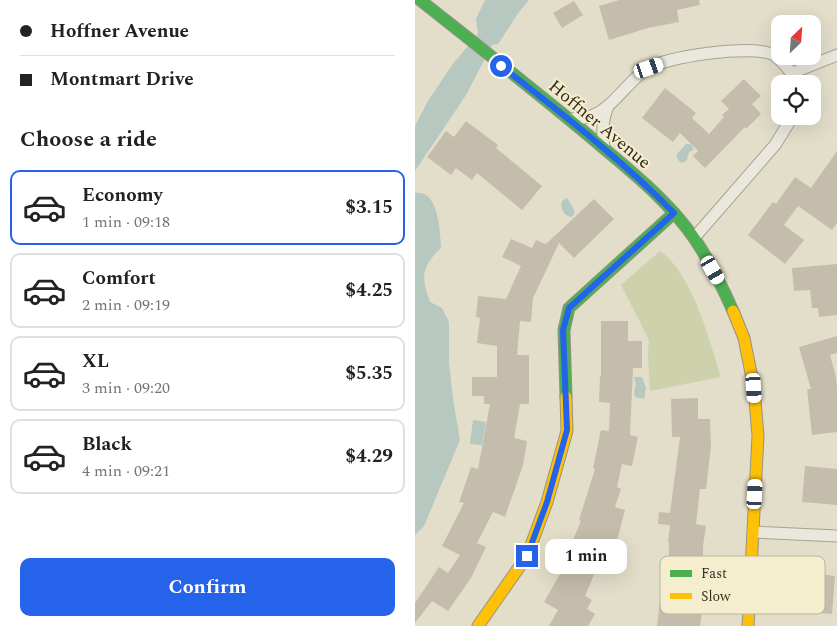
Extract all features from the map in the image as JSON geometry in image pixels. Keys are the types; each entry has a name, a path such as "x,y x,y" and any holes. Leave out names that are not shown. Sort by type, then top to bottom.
{"main road":[{"name":"Hoffner Avenue","path":"420,0 569,119 646,184 674,213 694,238 722,286 744,338 754,388 758,436 752,556"},
{"path":"478,626 527,556 547,502 567,430 563,330 569,308 674,213"}],"street":[{"path":"569,119 587,118 597,114 608,106 630,82 649,68 676,58 738,50 773,54 790,75"},
{"path":"799,75 837,56"},
{"path":"604,148 603,119 608,106"},
{"path":"694,238 775,145 787,125"},
{"path":"753,532 837,536"}],"green space":[{"path":"660,251 672,262 691,291 721,377 650,391 649,340 621,285"}],"shaded area":[{"path":"485,0 529,0 498,44 492,45 466,95 415,171 415,126 428,101 452,65 478,34 476,19"},
{"path":"686,144 691,144 694,150 689,152 687,160 682,163 676,155"},
{"path":"415,193 423,194 434,204 439,223 441,248 426,267 424,279 430,302 442,308 449,322 449,363 460,440 424,526 415,535"},
{"path":"567,198 575,211 571,217 566,215 562,209 562,201"},
{"path":"634,377 642,377 646,388 644,399 635,397 636,385"},
{"path":"473,420 486,422 482,445 470,444"}],"building":[{"path":"619,0 699,0 700,5 677,10 679,22 648,28 609,40 599,6"},
{"path":"574,1 583,15 562,28 553,13"},
{"path":"744,79 761,96 752,104 761,114 746,129 745,127 705,168 693,156 698,151 680,133 673,142 642,118 665,88 696,113 692,118 709,134 724,117 722,115 729,109 721,101"},
{"path":"466,121 498,145 496,148 542,186 522,210 477,173 472,180 456,168 451,175 427,157 446,131 454,137"},
{"path":"837,151 837,223 832,230 798,206 784,225 804,240 785,264 748,235 773,202 776,204 795,177 811,188"},
{"path":"594,199 614,219 574,258 559,243 533,298 531,322 520,321 517,355 529,355 529,404 520,404 514,438 527,441 523,465 505,517 493,512 477,543 486,547 471,578 448,611 432,601 415,623 415,603 439,567 448,573 460,555 442,546 464,503 459,502 471,467 478,469 490,404 484,404 484,396 472,396 472,377 497,377 497,346 477,343 480,318 476,317 478,296 506,299 521,266 502,257 511,239 532,248 536,240 546,244"},
{"path":"837,264 837,315 819,317 818,308 812,308 810,290 794,291 792,268"},
{"path":"601,321 628,321 628,341 642,341 642,368 633,368 630,435 638,437 632,466 622,464 617,487 621,489 615,507 625,510 616,545 608,563 600,560 585,596 592,600 587,609 595,614 588,626 549,626 558,610 544,602 564,567 562,566 581,521 579,520 595,469 593,468 601,430 609,431 610,403 599,402"},
{"path":"837,336 837,353 830,355 836,377 837,432 812,435 807,389 811,389 799,347"},
{"path":"698,398 698,419 710,419 711,447 706,489 700,489 696,524 706,526 703,556 669,556 670,525 658,524 659,512 670,513 680,437 672,437 671,399"},
{"path":"805,466 837,469 837,505 802,502"},
{"path":"825,575 835,576 832,614 825,613"},
{"path":"660,600 660,614 702,614 700,626 657,626"}],"traffic: fast":[{"path":"420,0 573,122 660,198 672,210 700,246 733,311"},
{"path":"566,397 564,330 569,308 674,213"}],"traffic: slow":[{"path":"733,311 744,338 754,388 758,436 752,556"},
{"path":"478,626 527,556 547,502 567,431 566,397"},
{"path":"748,626 749,614"}],"route":[{"path":"501,66 604,148 646,184 674,213 569,308 563,330 567,430 547,502 527,556"}]}
